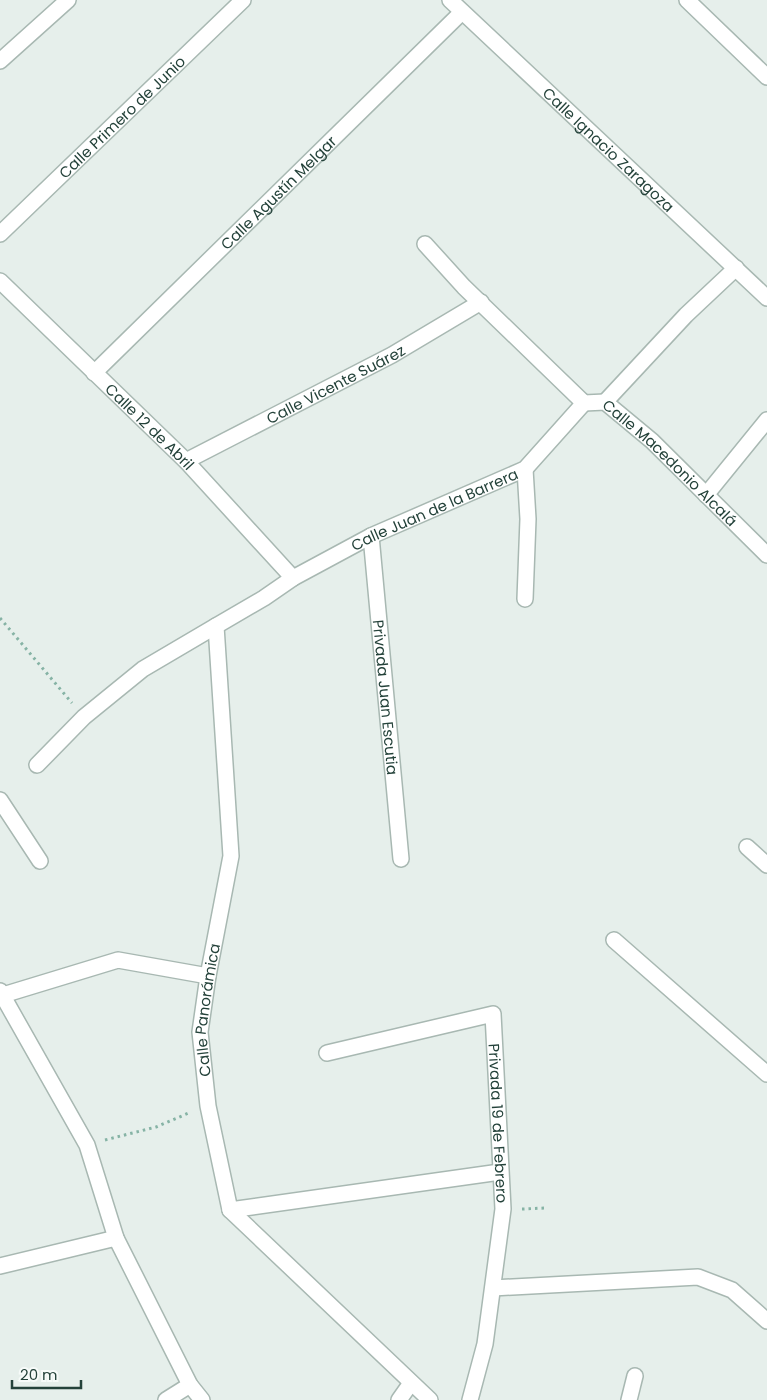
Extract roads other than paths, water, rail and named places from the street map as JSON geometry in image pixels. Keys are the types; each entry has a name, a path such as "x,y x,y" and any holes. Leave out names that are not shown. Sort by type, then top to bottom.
{"street":[{"path":"0,60 68,0"},
{"name":"Calle Primero de Junio","path":"0,234 243,0"},
{"name":"Calle Ignacio Zaragoza","path":"450,0 767,298"},
{"path":"687,0 767,77"},
{"name":"Calle Agustín Melgar","path":"94,373 462,12"},
{"name":"Calle Macedonio Alcalá","path":"424,244 584,403 605,402 652,441 767,555"},
{"path":"605,402 686,315 736,268"},
{"name":"Calle 12 de Abril","path":"0,281 186,461 293,578"},
{"name":"Calle Vicente Suárez","path":"186,461 392,355 481,302"},
{"name":"Calle Juan de la Barrera","path":"293,578 371,536 525,469 584,403"},
{"path":"706,495 767,420"},
{"path":"525,469 528,519 525,599"},
{"name":"Privada Juan Escutia","path":"371,536 401,859"},
{"path":"37,765 84,717 143,669 264,598 293,578"},
{"name":"Calle Panorámica","path":"216,626 231,856 208,976 200,1032 208,1106 230,1210"},
{"path":"0,800 40,861"},
{"path":"747,847 767,865"},
{"path":"614,940 767,1074"},
{"path":"202,1400 190,1385 116,1238 87,1145 2,993 118,960 208,976"},
{"name":"Privada 19 de Febrero","path":"327,1053 492,1014 503,1209 485,1344 470,1400"},
{"path":"230,1210 500,1172"},
{"path":"230,1210 430,1400"},
{"path":"0,1266 116,1238"},
{"path":"492,1288 698,1277 732,1290 767,1321"},
{"path":"629,1400 635,1376"},
{"path":"399,1400 411,1383"},
{"path":"166,1400 190,1385"}]}
